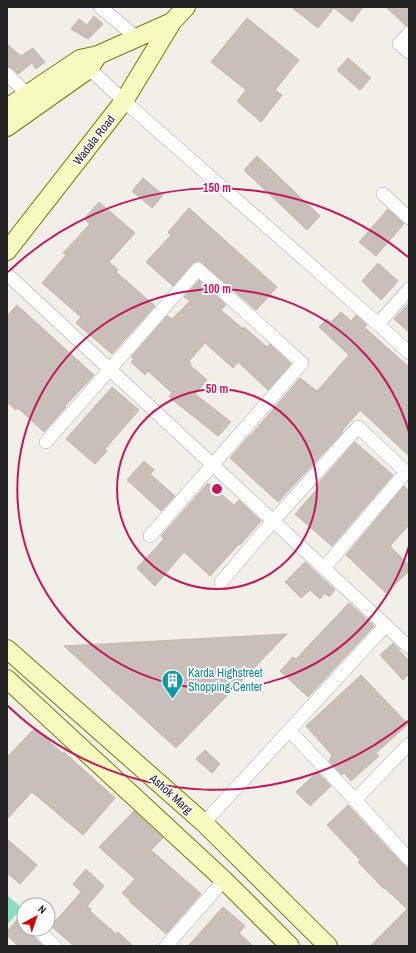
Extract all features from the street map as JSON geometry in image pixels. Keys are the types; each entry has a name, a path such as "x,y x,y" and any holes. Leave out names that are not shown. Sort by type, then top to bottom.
{"street":[{"path":"100,7 136,37"},
{"path":"7,108 27,94 89,61 136,37 172,22 186,7"},
{"name":"Wadala Road","path":"7,251 124,101 172,22"},
{"path":"409,33 399,44 409,52"},
{"path":"89,61 124,101 409,353"},
{"path":"7,127 89,61"},
{"path":"7,74 27,94"},
{"path":"383,194 409,218"},
{"path":"46,442 198,269 302,363 150,536"},
{"path":"7,274 409,647"},
{"path":"378,324 409,288"},
{"path":"221,582 273,521 358,427 406,472 324,568"},
{"path":"204,823 386,625"},
{"name":"Ashok Marg","path":"7,649 204,823 328,946"},
{"path":"7,679 224,880 290,946"},
{"path":"289,730 409,859"},
{"path":"355,800 409,744"},
{"path":"166,946 224,880"},
{"path":"45,937 55,946"}],"green space":[{"path":"7,895 16,903 16,915 7,925"}],"building":[{"path":"291,7 363,7 352,22 334,8 318,28"},
{"path":"386,7 409,7 409,25 406,26"},
{"path":"94,16 103,24 88,39 71,29 79,19 87,25"},
{"path":"247,18 299,60 275,90 282,95 261,122 237,101 246,90 211,62"},
{"path":"7,44 21,56 33,48 45,62 36,69 32,63 18,74 12,68 7,66"},
{"path":"348,58 371,78 360,90 337,70"},
{"path":"257,156 320,216 307,230 244,170"},
{"path":"143,178 163,195 152,208 132,191"},
{"path":"99,202 135,233 109,262 118,270 116,272 155,306 112,354 76,323 81,317 42,283 66,255 63,253 90,224 84,219"},
{"path":"189,208 277,287 256,310 200,261 196,261 192,264 173,286 146,262 171,235 168,232"},
{"path":"388,209 404,224 376,256 359,242"},
{"path":"378,263 398,281 381,300 362,281"},
{"path":"199,280 226,305 221,310 267,347 270,344 291,364 268,390 238,362 233,368 205,343 189,361 191,363 190,365 207,380 195,394 231,422 218,436 169,397 172,393 148,371 145,375 131,362 134,359 131,357 167,316 172,319 190,301 184,297"},
{"path":"409,303 409,332 394,319"},
{"path":"17,305 94,375 65,406 66,407 44,432 18,408 16,410 7,402 7,316"},
{"path":"341,312 351,321 356,315 367,325 364,327 409,367 409,456 360,410 342,431 343,432 278,502 230,458 300,378 317,391 349,355 319,327 327,319 331,322"},
{"path":"112,387 139,410 105,449 107,451 95,464 66,439"},
{"path":"355,442 393,475 332,546 295,514 318,488 316,486"},
{"path":"144,461 154,470 150,474 175,496 161,511 127,480"},
{"path":"208,483 234,505 239,500 261,521 210,576 184,552 155,586 137,568 164,539 161,536"},
{"path":"404,486 409,491 409,525 390,546 409,565 409,571 386,593 346,555"},
{"path":"305,562 335,590 329,597 325,593 320,599 310,590 301,598 285,582"},
{"path":"349,603 374,626 308,697 280,671 293,657 296,659"},
{"name":"Karda Highstreet Shopping Center","path":"287,634 176,748 64,646"},
{"path":"393,643 409,661 409,674 403,680 380,655"},
{"path":"361,675 408,724 376,753 379,756 351,781 344,773 342,775 329,761 332,755 306,726"},
{"path":"35,728 115,798 83,835 32,792 7,819 7,757"},
{"path":"205,750 220,764 212,773 196,759"},
{"path":"317,772 331,786 310,806 296,792"},
{"path":"348,805 409,869 409,946 370,946 407,909 385,888 384,889 358,862 360,860 327,825"},
{"path":"134,811 163,838 151,850 201,894 166,934 122,893 135,879 99,847"},
{"path":"7,839 37,865 20,884 7,873"},
{"path":"86,869 104,886 87,906 91,909 90,911 116,934 118,932 133,946 74,946 56,930 56,920 81,892 73,884"},
{"path":"223,907 245,926 239,933 253,946 188,946"},
{"path":"16,921 16,937 34,937 43,946 18,946 7,935 7,931"}],"place":[{"name":"Karda Highstreet Shopping Center","path":"173,700"}]}
